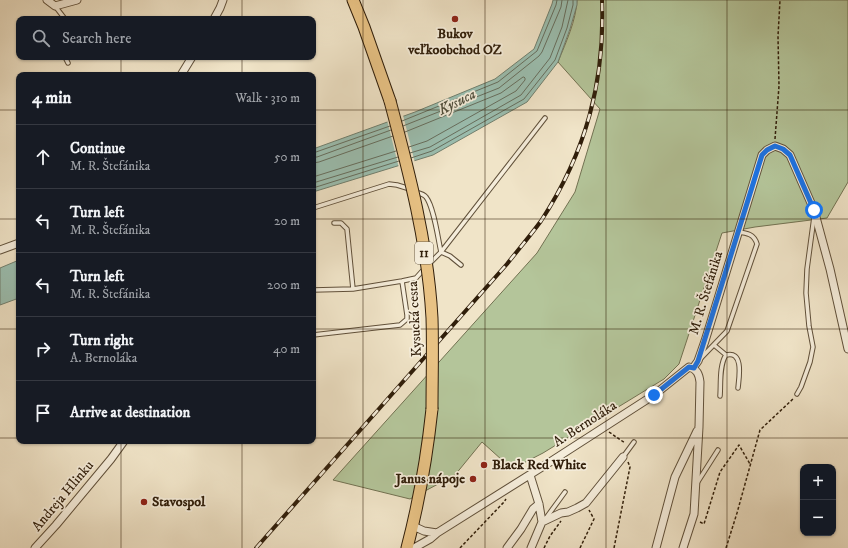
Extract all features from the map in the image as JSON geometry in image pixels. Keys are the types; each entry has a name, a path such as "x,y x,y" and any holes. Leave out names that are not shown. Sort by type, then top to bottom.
{"main road":[{"name":"Kysucká cesta","path":"353,0 390,101 404,152 416,204 428,281 432,324 432,409 425,466 413,526 406,548"}],"street":[{"path":"47,0 55,6 77,0"},
{"path":"216,16 223,0"},
{"path":"183,72 190,60"},
{"path":"775,146 783,149 790,155 814,210 830,269 848,349"},
{"name":"M. R. Štefánika","path":"694,368 698,361 762,155 767,150 775,146"},
{"path":"0,250 16,244"},
{"name":"A. Bernoláka","path":"414,548 654,395 689,367 694,368"},
{"path":"683,548 694,514 696,485 700,382 699,374 694,368"},
{"path":"656,548 675,477 699,427"},
{"name":"Andreja Hlinku","path":"35,548 56,525 122,444"},
{"path":"542,522 586,504 623,458"},
{"path":"530,475 539,504 542,522 531,548"},
{"path":"507,548 533,509 539,504"},
{"path":"413,526 424,531 437,534"}],"lane":[{"path":"55,6 63,16"},
{"path":"316,290 353,289 402,282 416,278 441,252 546,118"},
{"path":"316,207 389,184 424,194 432,208 441,252"},
{"path":"797,394 804,380 813,347 809,326 806,293 807,269 814,210"},
{"path":"334,223 341,223 347,229 353,289"},
{"name":"M. R. Štefánika","path":"698,361 727,330 757,244 754,237 746,233 738,232"},
{"path":"441,252 450,256 461,265"},
{"path":"316,335 400,325 407,319 402,282"},
{"path":"714,344 726,355 735,355 739,363 738,388"},
{"path":"720,396 722,364 726,355"},
{"path":"623,458 634,442"},
{"path":"696,485 718,450"},
{"path":"542,522 565,492"}],"path":[{"path":"775,146 779,86 778,36 780,0"},
{"path":"726,548 760,430 797,394"},
{"path":"603,428 630,447"},
{"path":"692,520 704,524 720,472 739,445 750,465"},
{"path":"614,548 630,467 628,460 623,458"},
{"path":"460,548 507,498"},
{"path":"580,548 594,519 586,504"},
{"path":"544,548 550,536 568,512"}],"shaded area":[{"path":"577,0 848,0 848,182 827,218 755,227 722,233 679,364 664,379 543,453 512,469 482,442 455,475 410,499 333,480 537,253 575,192 600,109 558,62 573,24"}],"water":[{"name":"Kysuca","path":"553,0 577,0 570,29 558,62 527,102 433,155 316,191 316,148 415,112 495,79 534,49"},
{"path":"16,261 16,299 0,305 0,268"}],"pier":[{"path":"403,115 415,163 399,168 387,120"}],"railway":[{"path":"256,548 507,264 541,221 557,195 570,169 590,115 600,59 602,0"}],"place":[{"name":"Bukov veľkoobchod OZ","path":"455,19"},
{"name":"Black Red White","path":"484,465"},
{"name":"Janus nápoje","path":"473,479"},
{"name":"Stavospol","path":"144,502"}],"route":[{"path":"654,395 689,367 694,368 698,361 762,155 767,150 775,146 783,149 790,155 814,210"}]}
